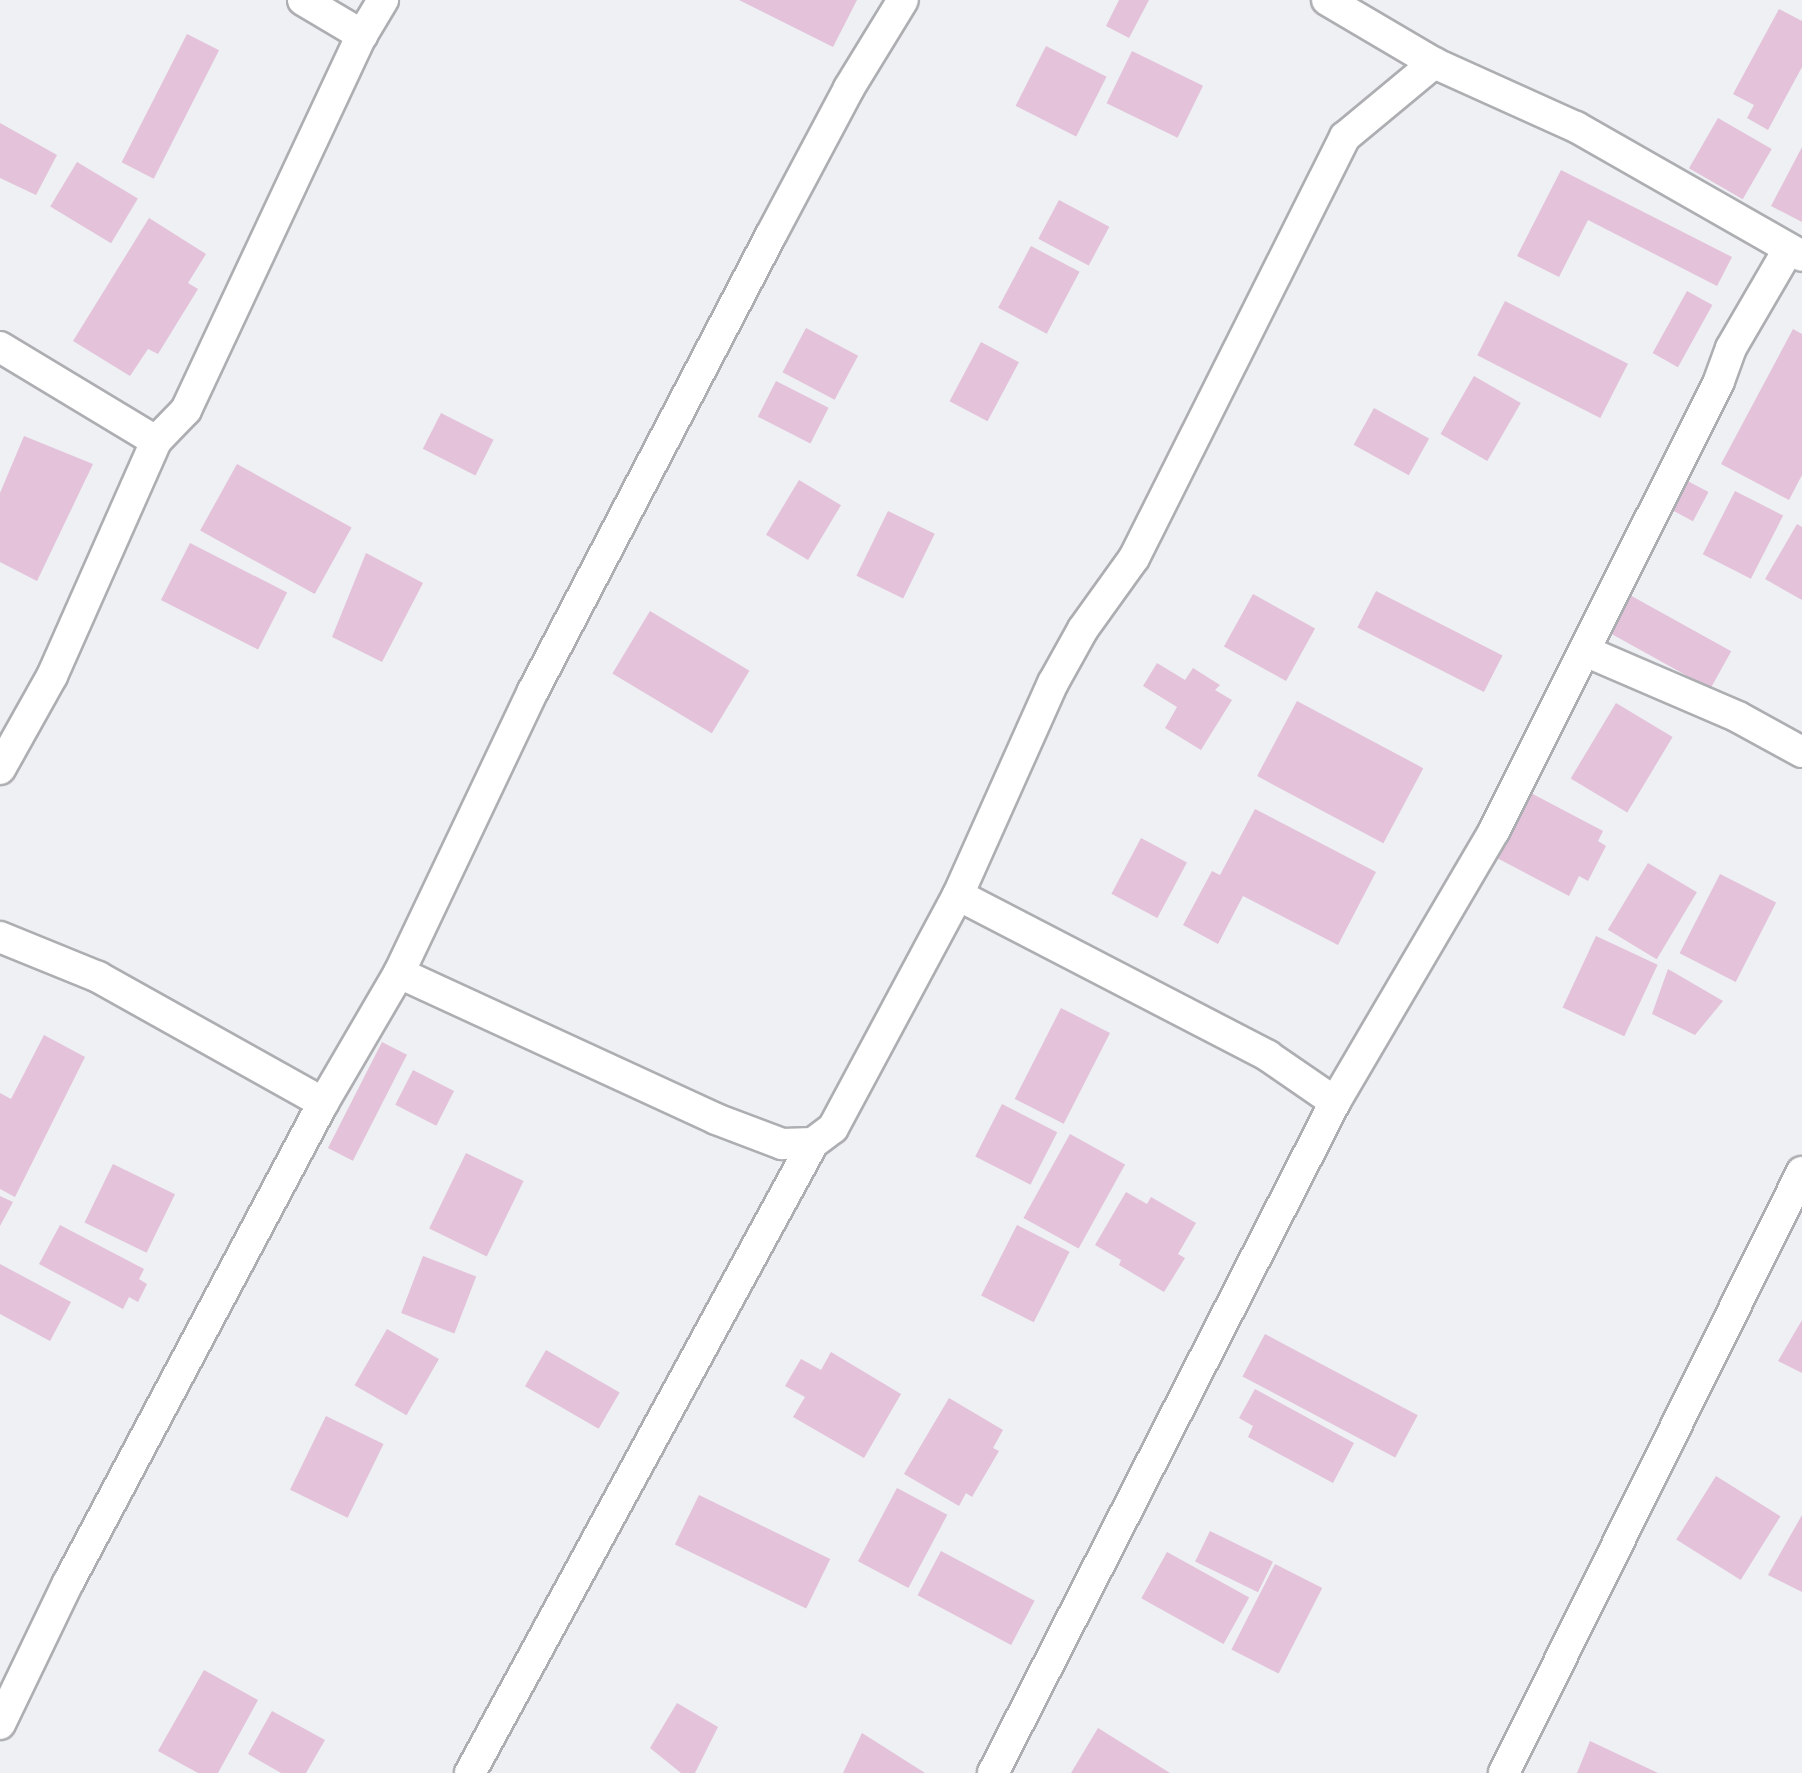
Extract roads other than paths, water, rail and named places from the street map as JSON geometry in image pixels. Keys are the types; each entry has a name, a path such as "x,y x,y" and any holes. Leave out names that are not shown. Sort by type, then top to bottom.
{"street":[{"path":"303,0 362,35"},
{"path":"0,769 52,676 156,441 186,410 362,35 383,0"},
{"path":"0,1724 68,1583 323,1103 399,973 533,691 849,88 903,0"},
{"path":"993,1773 1335,1102 1494,831 1585,651 1731,348 1795,253 1576,127 1434,63 1326,0"},
{"path":"470,1773 814,1143 833,1128 958,895 1053,683 1083,629 1134,558 1345,137 1434,63"},
{"path":"0,347 156,441"},
{"path":"1585,651 1738,717 1802,752"},
{"path":"958,895 1268,1056 1335,1102"},
{"path":"0,937 98,977 323,1103"},
{"path":"399,973 716,1119 782,1144 814,1143"},
{"path":"1504,1773 1802,1172"}]}
